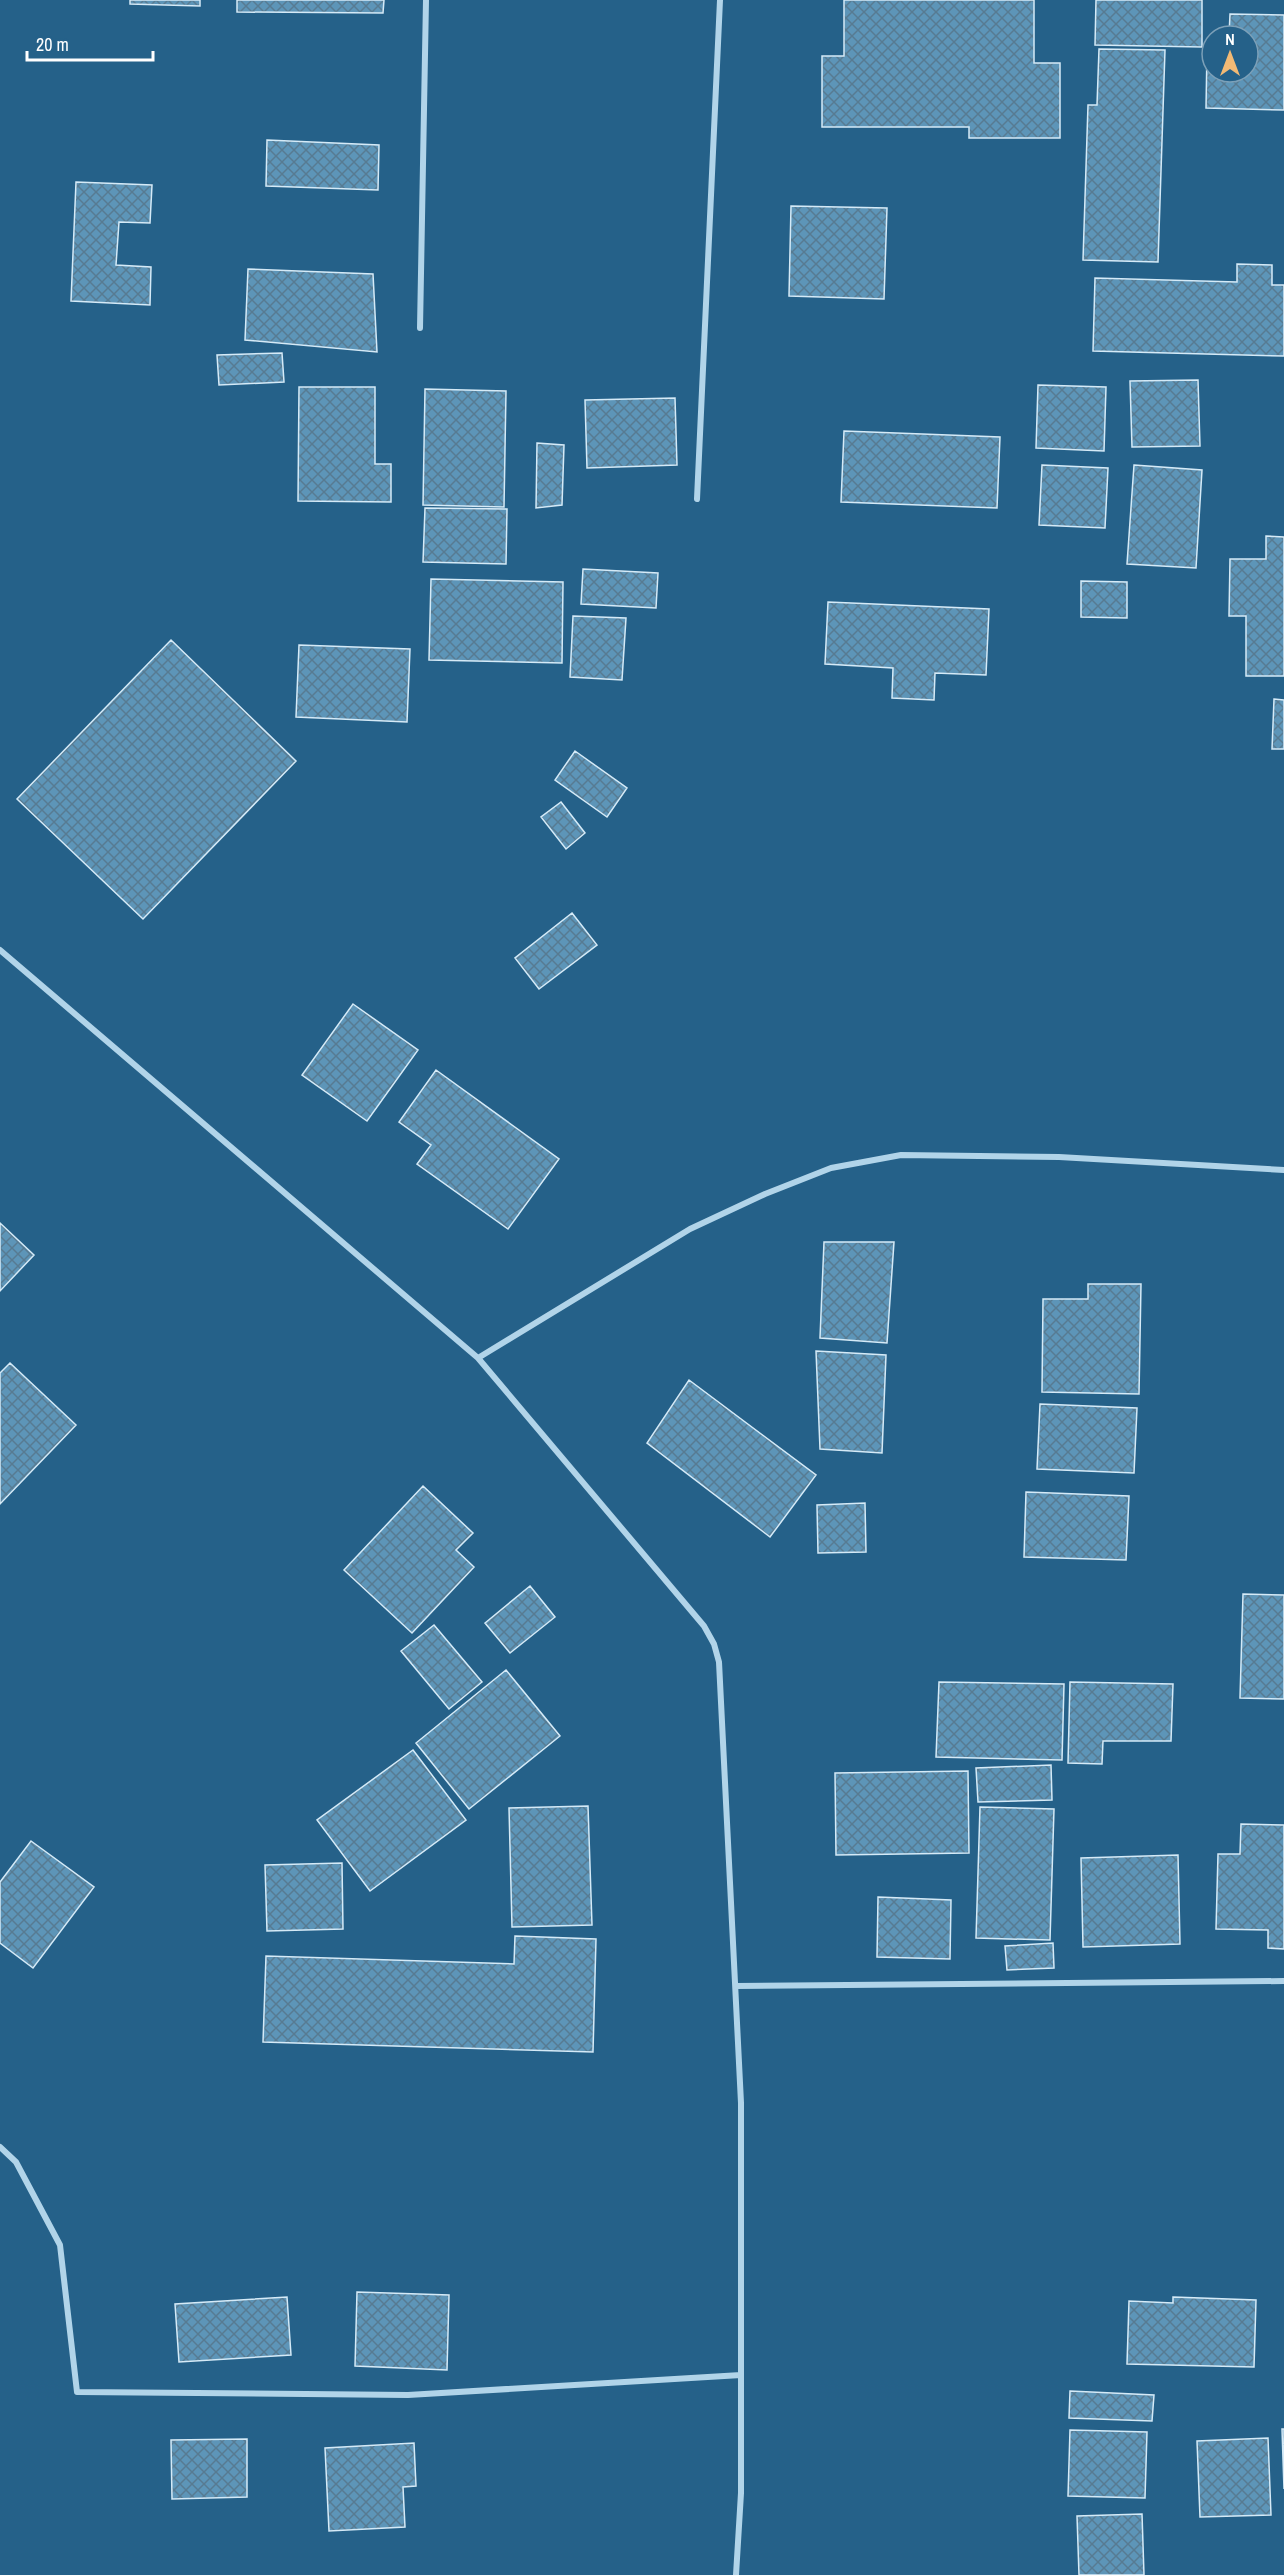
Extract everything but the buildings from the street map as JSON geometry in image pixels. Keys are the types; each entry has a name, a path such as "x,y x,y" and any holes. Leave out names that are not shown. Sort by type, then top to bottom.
{"street":[{"path":"420,328 426,0"},
{"path":"697,499 720,0"},
{"path":"0,950 478,1358 704,1626 714,1644 719,1662 741,2103 741,2493 736,2575"},
{"path":"478,1358 690,1229 765,1194 831,1168 901,1155 1059,1157 1284,1170"},
{"path":"736,1986 1284,1981"},
{"path":"0,2147 16,2162 60,2245 77,2392 408,2395 741,2375"}]}
